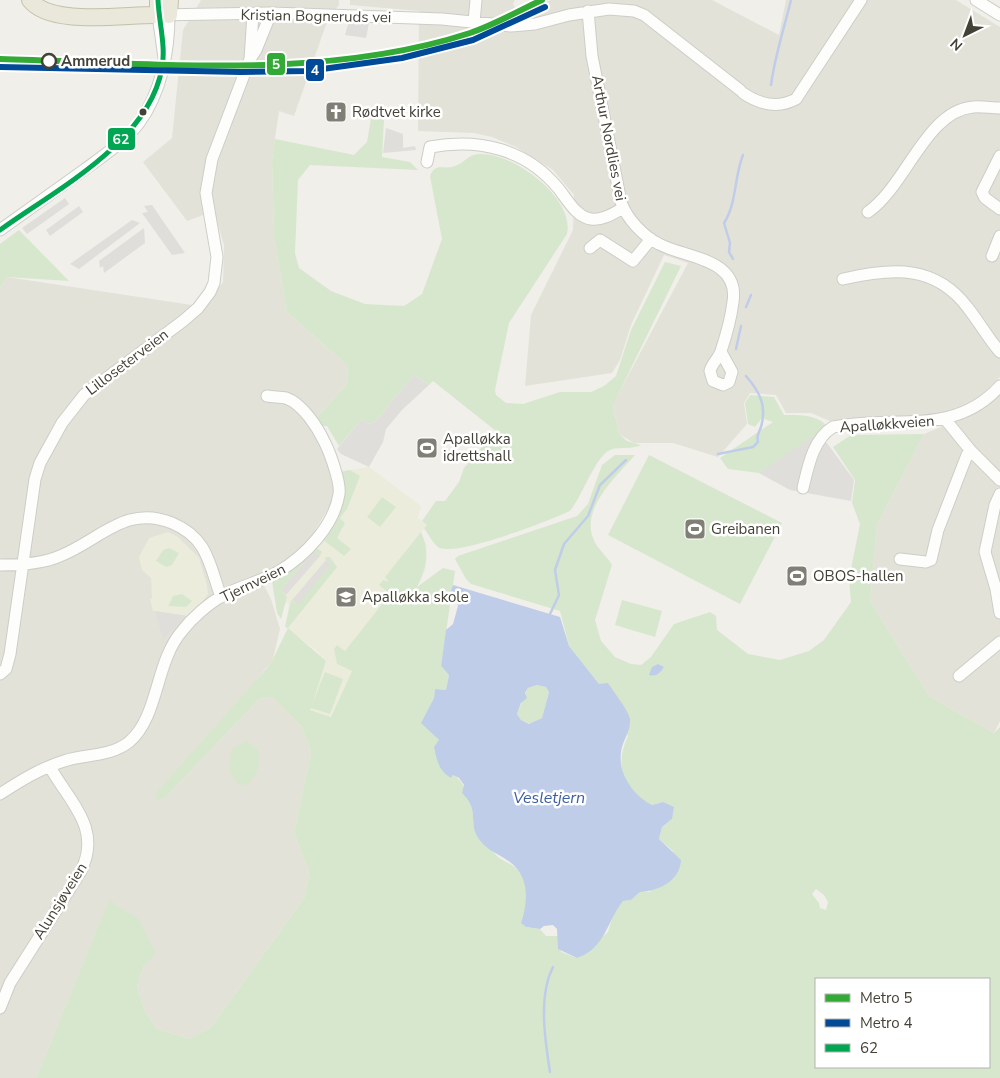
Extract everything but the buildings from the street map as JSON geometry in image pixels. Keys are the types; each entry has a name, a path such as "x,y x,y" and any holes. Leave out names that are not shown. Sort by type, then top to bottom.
{"highway":[{"path":"30,0 53,14 68,17 164,7"}],"street":[{"path":"474,22 476,0"},
{"name":"Kristian Bogneruds vei","path":"164,7 253,14 271,13 522,25 588,11 609,9 639,12 742,91 767,104 785,104 796,100 861,0"},
{"path":"976,0 1000,15"},
{"path":"0,230 101,158 131,132 144,115 161,77 169,38 164,7"},
{"name":"Arthur Nordlies vei","path":"588,11 594,65 616,188 623,208 636,226 651,239 664,247 709,261 720,268 728,279 734,301 721,352"},
{"name":"Lilloseterveien","path":"0,674 6,669 10,654 35,479 48,449 72,407 84,394 198,308 214,283 217,257 206,193 212,158 250,58 256,50 271,13"},
{"name":"Lilloseterveien","path":"250,58 253,14"},
{"path":"868,212 884,199 934,130 947,116 961,109 974,106 1000,108"},
{"path":"427,162 430,147 462,143 489,145 537,167 576,210 586,218 596,220 604,218 623,208"},
{"path":"1000,156 982,192 985,198 1000,210"},
{"path":"992,256 1000,236"},
{"path":"590,248 600,240 632,261 651,239"},
{"path":"843,279 893,271 917,273 935,280 949,288 961,300 1000,352"},
{"name":"Apalløkkveien","path":"803,488 816,447 822,437 833,427 945,419 979,405 1000,386"},
{"name":"Tjernveien","path":"0,794 26,778 50,767 82,756 109,753 119,749 134,737 146,719 163,665 177,637 185,627 221,597 276,573 304,553 325,527 334,510 340,492 330,452 312,421 287,399 267,396"},
{"path":"945,419 971,451 1000,480"},
{"path":"900,559 926,562 931,560 941,522 967,455 971,451"},
{"path":"1000,494 995,505 985,552 996,589 1000,613"},
{"path":"0,565 22,564 57,558 128,520 142,517 162,519 188,531 202,546 221,597"},
{"path":"959,676 1000,642"},
{"name":"Alunsjøveien","path":"0,1008 5,983 81,871 90,846 87,828 50,767"}],"shaded area":[{"path":"201,0 339,0 339,5 328,19 294,116 279,111 272,159 274,237 287,312 348,366 347,384 314,420 331,443 335,497 310,539 284,562 259,576 271,599 280,629 273,659 168,795 259,699 272,697 302,727 311,753 294,833 309,871 305,897 211,1027 190,1039 157,1029 144,1009 137,986 144,966 109,901 36,1078 0,1078 0,288 7,277 205,307 223,282 224,245 214,211 187,221 143,162 172,138 183,30"},
{"path":"350,0 515,0 513,4 519,14 551,0 712,0 779,35 786,0 956,0 1000,27 1000,377 977,400 963,408 930,416 832,422 811,413 786,413 776,395 750,393 744,403 747,424 718,457 673,443 634,443 619,434 613,404 688,263 664,255 631,325 620,360 612,373 525,386 531,315 573,230 574,195 553,170 516,147 492,137 474,133 418,131 419,11 350,5"},
{"path":"349,21 369,23 366,38 345,35"},
{"path":"386,128 403,134 403,148 415,146 416,150 383,153"},
{"path":"65,198 69,204 27,234 22,228"},
{"path":"152,205 185,253 172,255 142,213 148,212 144,206"},
{"path":"79,206 83,212 50,236 46,230"},
{"path":"132,220 140,223 79,269 70,264"},
{"path":"144,228 145,243 104,273 103,266 100,268 99,261"},
{"path":"414,375 429,385 402,410 386,429 383,442 369,467 341,454 337,449 362,419 369,424 375,422"},
{"path":"1000,395 1000,721 994,733 929,696 870,601 877,525 924,434 974,413"},
{"name":"Greibanen","path":"810,438 827,443 854,480 851,501 790,490 759,473"},
{"name":"Apalløkka skole","path":"369,467 421,506 418,518 427,525 421,532 427,546 425,571 352,671 331,717 310,710 326,661 316,650 285,627 289,606 272,581 322,538 344,471"},
{"path":"168,532 178,537 199,558 207,585 208,594 187,616 153,611 150,599 152,598 151,578 142,570 139,557 149,538"},
{"path":"314,551 320,556 286,595 281,590"},
{"path":"326,560 331,564 298,605 292,600"},
{"path":"155,611 187,616 163,639"}],"green space":[{"path":"372,113 384,120 382,157 410,162 418,170 310,165 298,180 295,253 299,268 331,291 365,304 404,306 422,294 442,239 430,176 434,169 439,167 456,166 475,154 493,155 524,169 539,180 552,192 561,206 567,220 567,234 509,323 495,390 496,395 506,403 523,404 560,392 591,392 604,386 616,376 631,330 665,262 681,266 613,405 619,434 627,441 641,445 610,450 605,454 594,468 570,511 482,543 447,549 438,547 424,528 427,525 422,521 436,501 445,501 459,482 464,468 496,431 433,381 429,385 414,375 375,422 369,424 362,419 339,446 327,426 319,426 314,420 347,384 348,366 287,312 274,237 272,159 275,139 354,155 367,142"},
{"path":"19,230 69,281 7,277 0,288 0,244"},
{"path":"750,395 774,397 784,415 816,418 822,421 830,431 759,473 728,469 720,458 773,422 762,418 755,427 748,424 745,403"},
{"path":"924,434 877,525 870,601 929,696 994,733 1000,727 1000,1078 36,1078 109,900 139,919 156,954 144,966 137,986 144,1009 157,1029 190,1039 211,1027 305,897 309,871 294,833 311,753 302,727 272,697 259,699 168,795 157,801 155,794 266,669 288,628 326,661 312,705 325,672 343,679 330,714 311,708 310,710 331,717 352,671 337,664 334,649 337,645 345,651 390,594 379,585 383,580 389,582 385,577 421,532 426,546 426,560 417,587 443,568 455,571 441,666 449,675 446,690 435,689 434,698 422,723 439,740 451,778 453,775 457,778 465,789 472,812 473,824 497,856 514,866 523,877 526,889 526,927 540,929 546,936 558,936 561,952 577,958 608,932 614,912 623,901 631,900 640,892 650,892 673,851 659,839 662,827 672,819 663,802 652,805 634,792 628,784 622,767 622,757 628,736 599,684 569,646 560,611 471,584 466,579 455,559 458,556 577,516 588,504 602,465 615,455 635,455 617,474 600,497 594,509 591,522 592,535 598,547 612,565 595,620 601,641 615,657 631,664 641,665 651,657 674,624 710,612 716,616 717,630 748,654 780,660 809,651 824,640 851,602 849,579 860,524 852,503 855,480 833,447 851,435","holes":["816,889 824,895 828,902 826,910 820,908 819,903 812,894"]},
{"name":"Greibanen","path":"649,455 782,523 740,604 608,535"},
{"path":"350,470 360,476 347,509 340,518 345,523 337,538 351,549 344,556 322,539 340,472"},
{"path":"382,497 396,507 380,527 367,517"},
{"path":"315,547 322,552 320,556 314,551 281,590 287,597 281,619 277,613 272,581"},
{"path":"169,548 179,553 172,565 166,567 156,561 163,550"},
{"path":"326,557 330,557 337,567 288,628 285,627 291,600 297,604 331,564 325,559"},
{"path":"182,594 192,601 186,607 168,606 173,596"},
{"path":"622,600 662,611 655,637 615,625"},
{"path":"537,685 546,687 549,692 542,718 530,724 521,720 517,714 528,688"},
{"path":"247,741 257,748 260,759 254,778 248,784 242,785 232,776 229,768 230,758 234,747"}],"water":[{"name":"Vesletjern","path":"453,585 560,617 569,646 599,684 608,683 629,715 630,724 621,752 622,768 628,783 639,796 652,805 663,802 674,807 672,819 662,827 659,839 681,860 677,874 661,887 640,892 631,900 623,901 600,941 586,954 577,958 558,949 557,929 553,925 544,926 540,929 526,927 521,923 525,907 526,890 521,875 517,868 488,848 477,836 470,804 462,793 464,785 459,778 453,775 451,778 441,768 434,747 439,740 421,723 434,698 435,689 446,690 449,675 441,666 446,630 453,624 458,606 451,591","holes":["537,685 546,687 549,692 542,718 529,724 521,720 517,714 521,703 527,698 525,693 528,688"]},
{"path":"658,664 664,667 661,671 656,675 649,675 652,667"}],"waterway":[{"path":"771,85 791,0"},
{"path":"733,259 729,252 730,243 724,223 731,207 743,155"},
{"path":"746,307 751,295"},
{"path":"736,349 741,326"},
{"path":"718,454 753,447 758,442 763,419 763,406 755,388 746,376"},
{"path":"550,614 559,595 555,570 564,544 588,516 600,485 626,460"},
{"path":"550,1072 544,1005 548,979 553,967"}],"metro line":[{"name":"5","path":"0,59 177,65 237,65 297,63 356,58 414,48 470,33 542,0"},
{"name":"4","path":"0,67 241,72 308,71 402,58 473,40 545,7"}],"transit line":[{"name":"62","path":"0,230 98,161 120,141 139,119 154,95 162,68 163,43 158,0"}],"place":[{"name":"Ammerud","path":"49,61"},
{"name":"Rødtvet kirke","path":"336,112"},
{"name":"Apalløkka idrettshall","path":"427,448"},
{"name":"Greibanen","path":"695,529"},
{"name":"OBOS-hallen","path":"797,576"},
{"name":"Apalløkka skole","path":"346,597"}]}
